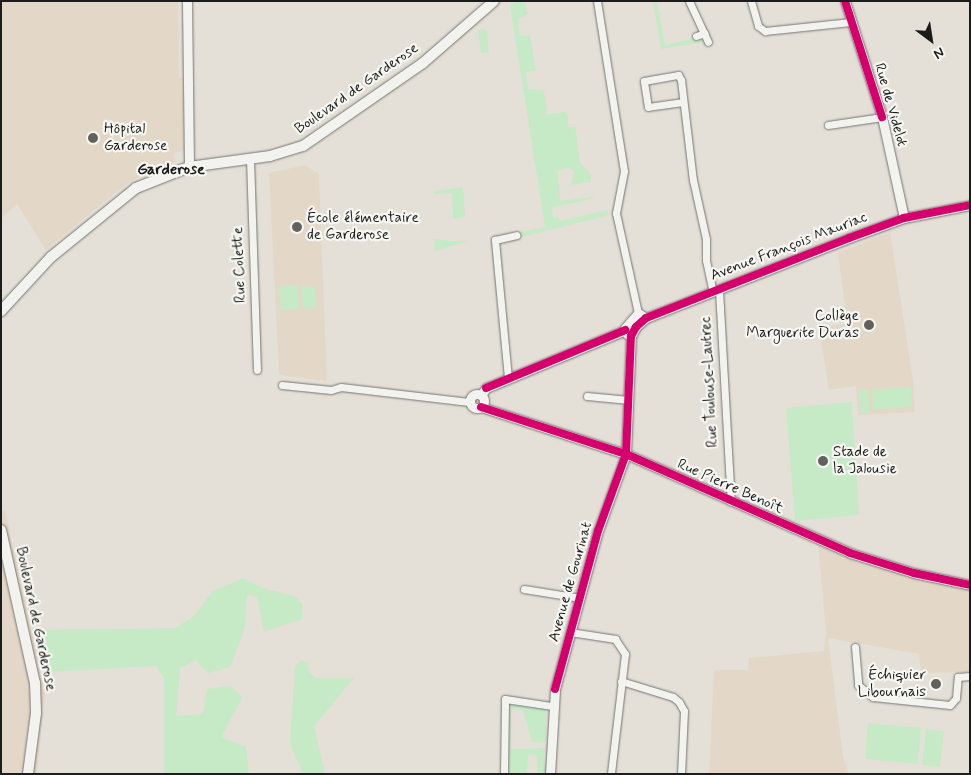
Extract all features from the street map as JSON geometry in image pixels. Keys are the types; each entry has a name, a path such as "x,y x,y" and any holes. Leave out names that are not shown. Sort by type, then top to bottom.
{"main road":[{"name":"Boulevard de Garderose","path":"1,311 44,263 112,205 142,185 189,167 286,152 311,141 423,63 494,1"},
{"name":"Boulevard de Garderose","path":"1,530 35,683 36,713 28,774"}],"street":[{"path":"187,1 189,167"},
{"path":"597,1 624,171 616,213 642,315"},
{"path":"689,1 708,42"},
{"path":"751,1 758,26 765,31 851,22"},
{"name":"Rue de Videlot","path":"845,1 882,117 904,218"},
{"path":"696,36 705,34"},
{"name":"Rue Toulouse-Lautrec","path":"683,102 648,107 644,82 678,76 683,102 693,180 706,238 706,260 716,291 731,502"},
{"path":"828,125 882,117"},
{"name":"Rue Colette","path":"250,159 257,370"},
{"name":"Avenue François Mauriac","path":"481,395 486,388 508,378 628,333 642,315 716,291 904,218 970,205"},
{"path":"508,378 495,240 516,234"},
{"name":"Avenue de Gourinat","path":"550,774 552,706 598,531 626,454 629,400 628,333"},
{"path":"282,385 331,390 341,387 469,402 474,408 481,406 484,400 481,395 474,394 469,402"},
{"path":"587,396 629,400"},
{"name":"Rue Pierre Benoît","path":"481,406 626,454 731,502 879,564 970,585"},
{"path":"524,589 580,598"},
{"path":"570,632 615,639 622,646 625,654 611,774"},
{"path":"855,646 858,685 873,697 950,704 956,698 958,677 970,676"},
{"path":"622,681 673,696 679,702 684,711 681,774"},
{"path":"504,774 505,699 552,706"}],"shaded area":[{"name":"Hôpital Garderose","path":"1,1 178,1 179,78 185,78 184,151 174,153 175,162 149,177 140,176 116,192 46,250 17,204 1,218"},
{"name":"École élémentaire de Garderose","path":"305,165 319,174 327,381 279,375 269,173"},
{"name":"Collège Marguerite Duras","path":"890,232 913,380 915,412 858,415 856,386 829,390 819,328 847,323 838,253"},
{"path":"5,510 45,692 37,774 1,774 1,511"},
{"path":"818,545 887,569 970,587 970,672 921,673 919,654 828,638 843,756 849,774 709,774 714,670 748,670 749,658 824,651 826,632"}],"green space":[{"path":"517,1 525,1 528,14 518,19 520,36 530,35 536,71 526,72 528,89 544,90 547,114 565,112 568,116 568,127 575,127 580,163 591,174 591,182 571,185 574,171 568,167 558,171 560,201 593,197 593,199 552,207 553,218 558,217 560,221 607,210 609,215 521,237 520,232 545,227 510,5"},
{"path":"653,1 657,1 665,45 700,37 705,42 661,49"},
{"path":"482,28 487,31 489,53 481,53 478,31"},
{"path":"463,187 465,217 453,219 452,193 435,194 435,191"},
{"path":"434,239 451,241 469,241 435,251"},
{"path":"297,285 299,309 281,310 279,286"},
{"path":"315,286 316,308 303,309 301,287"},
{"path":"911,387 912,407 873,410 872,390"},
{"path":"859,390 868,390 870,413 860,413"},
{"name":"Stade de la Jalousie","path":"852,402 859,515 795,521 786,408"},
{"path":"243,578 263,588 294,596 303,604 302,619 264,632 257,597 247,595 245,628 230,667 208,673 196,660 180,668 176,716 203,714 207,689 231,686 242,698 221,737 246,747 249,774 164,774 164,678 156,666 48,672 36,630 175,628 193,617 212,592"},
{"path":"301,660 308,662 310,673 315,678 354,678 314,726 325,774 303,774 290,744 295,667"},
{"path":"511,702 543,708 546,712 546,742 532,742 523,710 511,709 510,749 544,748 545,774 537,774 537,755 528,754 527,774 507,774 508,705"},
{"path":"868,723 921,728 918,764 865,759"},
{"path":"926,729 944,731 940,767 922,765"}],"cycle path":[{"path":"845,1 882,117"},
{"path":"555,689 598,531 626,454 631,336 636,327 646,318 849,238 904,218 970,205"},
{"path":"486,388 625,330"},
{"path":"481,407 626,454 850,553 914,573 970,585"}],"place":[{"name":"Hôpital Garderose","path":"93,138"},
{"name":"École élémentaire de Garderose","path":"297,227"},
{"name":"Collège Marguerite Duras","path":"869,325"},
{"name":"Stade de la Jalousie","path":"823,461"},
{"name":"Échiquier Libournais","path":"936,684"}],"district":[{"name":"Garderose","path":"171,170"}]}
